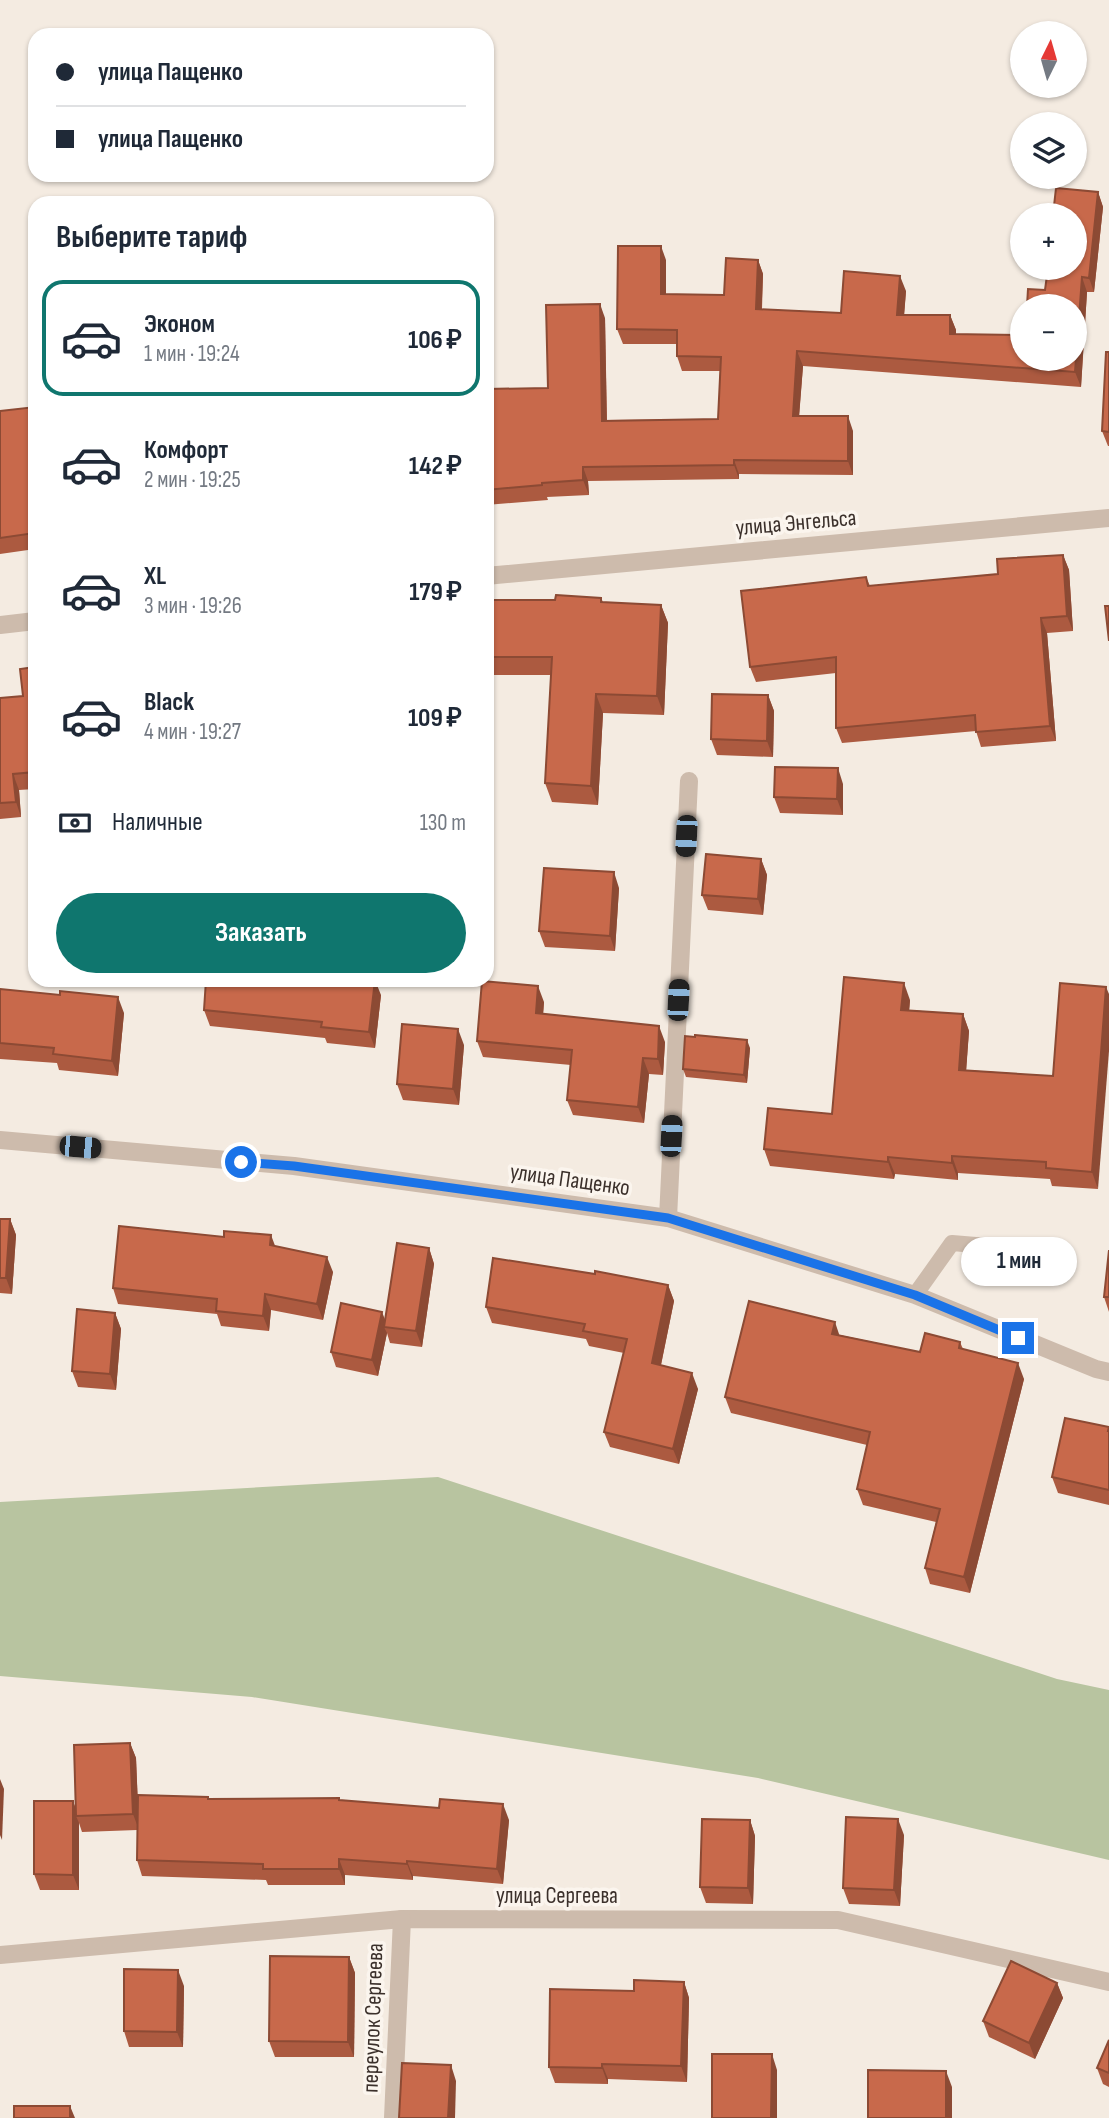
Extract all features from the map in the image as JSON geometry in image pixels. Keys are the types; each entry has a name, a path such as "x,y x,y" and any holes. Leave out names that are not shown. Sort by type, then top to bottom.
{"street":[{"name":"улица Энгельса","path":"494,575 1109,518"},
{"path":"0,625 28,622"},
{"path":"668,1218 688,781"},
{"name":"улица Пащенко","path":"0,1140 294,1166 668,1218 915,1295 1109,1372"},
{"name":"улица Сергеева","path":"0,1955 402,1919 838,1920 1109,1982"},
{"name":"переулок Сергеева","path":"393,2118 402,1919"}],"lane":[{"path":"915,1295 952,1243 1058,1252"}],"green space":[{"path":"438,1477 1057,1679 1109,1690 1109,1860 758,1778 252,1697 0,1676 0,1502"}],"building":[{"path":"1056,189 1098,192 1089,278 1087,203 1054,203"},
{"path":"618,246 661,246 661,294 724,295 726,258 758,260 756,309 841,313 844,271 900,276 897,315 950,315 950,334 1010,335 1010,367 797,351 793,416 848,416 848,461 734,460 734,465 583,467 583,480 494,489 494,389 548,388 546,305 600,304 602,421 718,419 721,357 677,356 677,330 617,329"},
{"path":"1046,280 1082,280 1081,294 1028,294 1028,289 1045,290"},
{"path":"1106,352 1109,352 1109,432 1102,431"},
{"path":"28,408 28,534 0,538 0,411"},
{"path":"1063,555 1067,616 1041,618 1050,726 976,732 975,715 836,728 836,657 750,667 741,591 866,577 868,586 998,574 997,559"},
{"path":"556,595 601,598 601,602 661,605 657,696 596,694 591,786 545,783 552,657 494,657 494,600 555,600"},
{"path":"1105,606 1109,606 1109,641"},
{"path":"28,668 28,773 13,774 16,802 0,803 0,698 23,696 20,669"},
{"path":"712,694 768,695 767,741 711,739"},
{"path":"775,767 838,768 837,799 774,797"},
{"path":"706,854 761,859 758,899 702,895"},
{"path":"544,868 614,872 610,936 539,931"},
{"path":"844,977 904,983 901,1010 963,1014 959,1070 1053,1076 1060,983 1106,987 1092,1172 1046,1168 1046,1162 952,1156 952,1163 888,1157 888,1162 764,1149 768,1108 832,1114"},
{"path":"494,982 538,986 536,1013 659,1026 658,1059 643,1058 638,1107 567,1100 572,1050 477,1041 482,987 494,987"},
{"path":"206,987 374,987 369,1032 321,1027 322,1022 204,1010"},
{"path":"0,989 118,997 112,1061 53,1054 54,1048 0,1043"},
{"path":"402,1024 458,1029 453,1089 397,1084"},
{"path":"685,1036 747,1040 744,1075 683,1069"},
{"path":"0,1219 10,1219 6,1278 0,1278"},
{"path":"119,1226 224,1237 224,1231 271,1235 270,1245 327,1257 317,1304 265,1294 263,1316 216,1311 217,1299 113,1288"},
{"path":"397,1243 429,1248 416,1331 384,1327"},
{"path":"1109,1250 1109,1297 1104,1297"},
{"path":"493,1258 595,1274 595,1271 668,1285 652,1363 692,1373 673,1449 604,1432 627,1339 583,1331 585,1324 486,1307"},
{"path":"749,1301 835,1322 832,1334 920,1352 925,1333 960,1342 959,1348 1018,1363 964,1577 925,1568 940,1509 857,1489 870,1432 725,1397"},
{"path":"341,1303 382,1312 372,1360 331,1352"},
{"path":"77,1309 115,1313 110,1374 72,1371"},
{"path":"1065,1418 1109,1427 1109,1490 1052,1477"},
{"path":"130,1743 133,1814 76,1816 74,1745"},
{"path":"138,1795 208,1799 339,1798 439,1808 440,1799 503,1804 497,1869 407,1861 407,1864 339,1859 339,1869 263,1869 263,1864 137,1860"},
{"path":"34,1801 73,1801 73,1875 34,1874"},
{"path":"846,1817 898,1819 894,1890 843,1888"},
{"path":"702,1819 750,1820 748,1888 700,1887"},
{"path":"270,1956 349,1957 348,2042 269,2041"},
{"path":"1011,1961 1057,1983 1029,2043 983,2021"},
{"path":"124,1969 178,1970 177,2032 124,2031"},
{"path":"634,1980 684,1982 681,2066 602,2064 602,2068 549,2067 550,1989 634,1991"},
{"path":"1109,2040 1109,2073 1097,2068"},
{"path":"712,2054 772,2054 771,2118 712,2118"},
{"path":"402,2063 451,2065 448,2118 399,2118"},
{"path":"868,2070 946,2071 946,2118 868,2118"},
{"path":"14,2106 70,2106 70,2118 14,2118"}],"route":[{"path":"241,1162 294,1166 668,1218 915,1295 1018,1338"}]}
